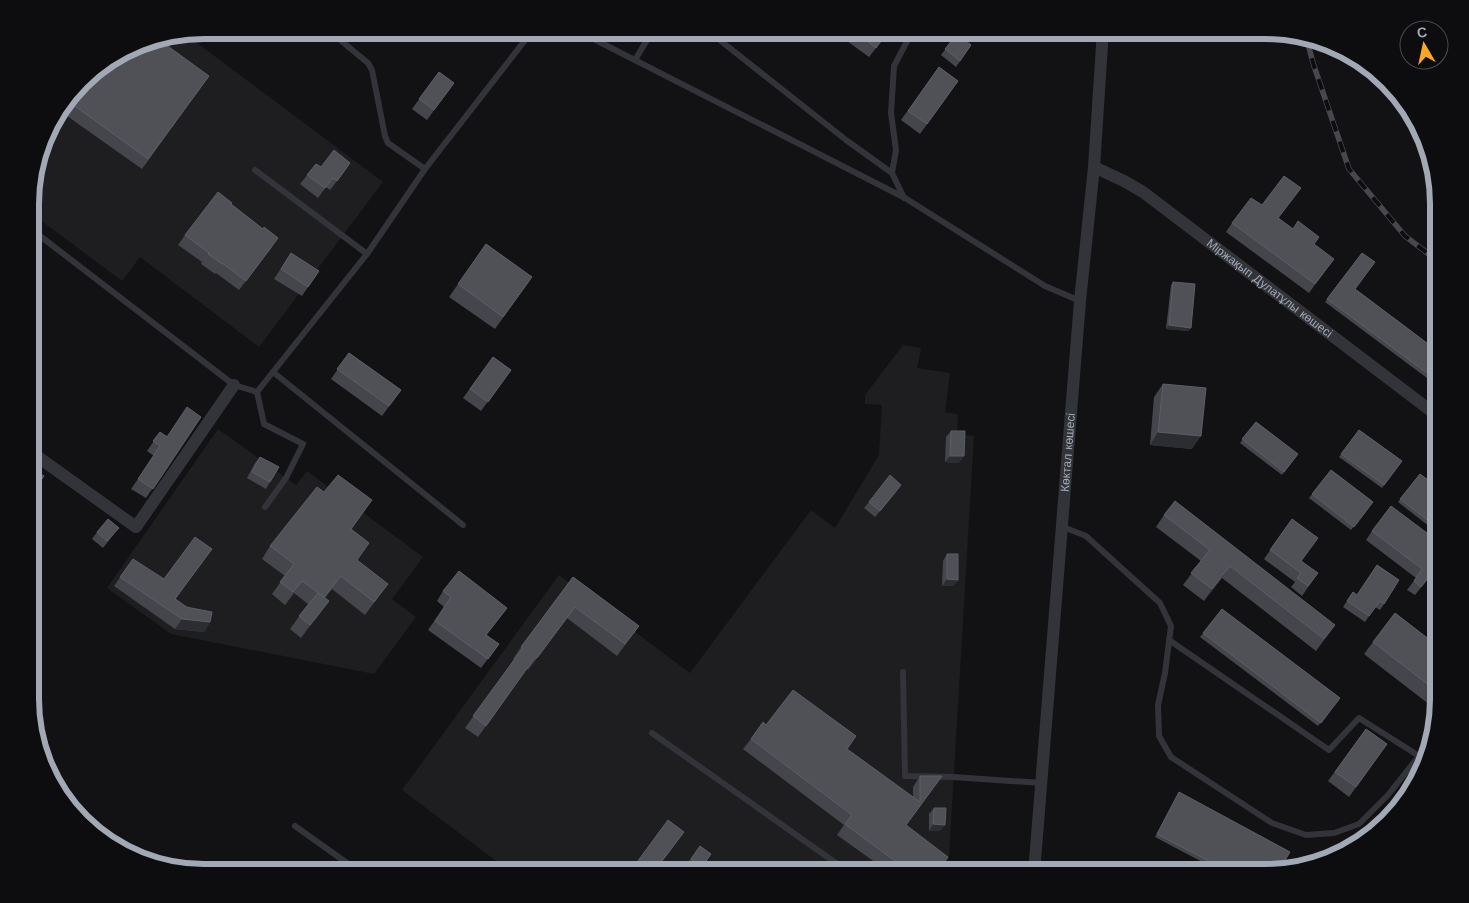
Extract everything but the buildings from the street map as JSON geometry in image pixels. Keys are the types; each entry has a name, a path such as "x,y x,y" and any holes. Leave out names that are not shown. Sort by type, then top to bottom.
{"street":[{"name":"Көктал көшесі","path":"1035,864 1080,301 1094,167 1103,39"},
{"name":"Міржақып Дулатұлы көшесі","path":"1094,167 1143,192 1430,410"},
{"path":"39,457 136,527 234,385"}],"lane":[{"path":"339,39 368,63 372,70 388,143 425,170"},
{"path":"257,392 367,254 425,170 526,39"},
{"path":"594,39 905,198 1045,286 1080,301"},
{"path":"635,60 648,39"},
{"path":"718,39 892,174 905,198"},
{"path":"892,174 896,150 891,113 894,66 908,39"},
{"path":"255,170 367,254"},
{"path":"39,233 234,385 257,392"},
{"path":"273,372 463,525"},
{"path":"257,392 264,424 303,444 286,478 266,507"},
{"path":"1063,527 1086,536 1160,604 1170,626 1165,673 1158,705 1159,736 1171,757 1272,823 1306,835 1334,833 1359,824 1388,795 1419,756 1359,718 1329,750 1169,640"},
{"path":"903,672 905,776 1042,782"},
{"path":"652,733 837,864"},
{"path":"295,826 348,864"}],"shaded area":[{"path":"192,40 383,182 259,347 140,257 122,281 39,219 40,182 44,161 51,141 73,103 87,87 112,67 141,51 161,44"},
{"path":"903,345 921,348 917,368 950,373 945,412 958,414 957,434 974,436 949,864 500,864 402,790 559,575 690,673 811,510 835,528 879,455 882,405 865,404 865,395"},
{"path":"218,429 296,485 307,471 423,557 392,599 416,617 374,674 171,634 107,588"}],"railway":[{"path":"1308,45 1349,169 1405,236 1430,255"}]}
